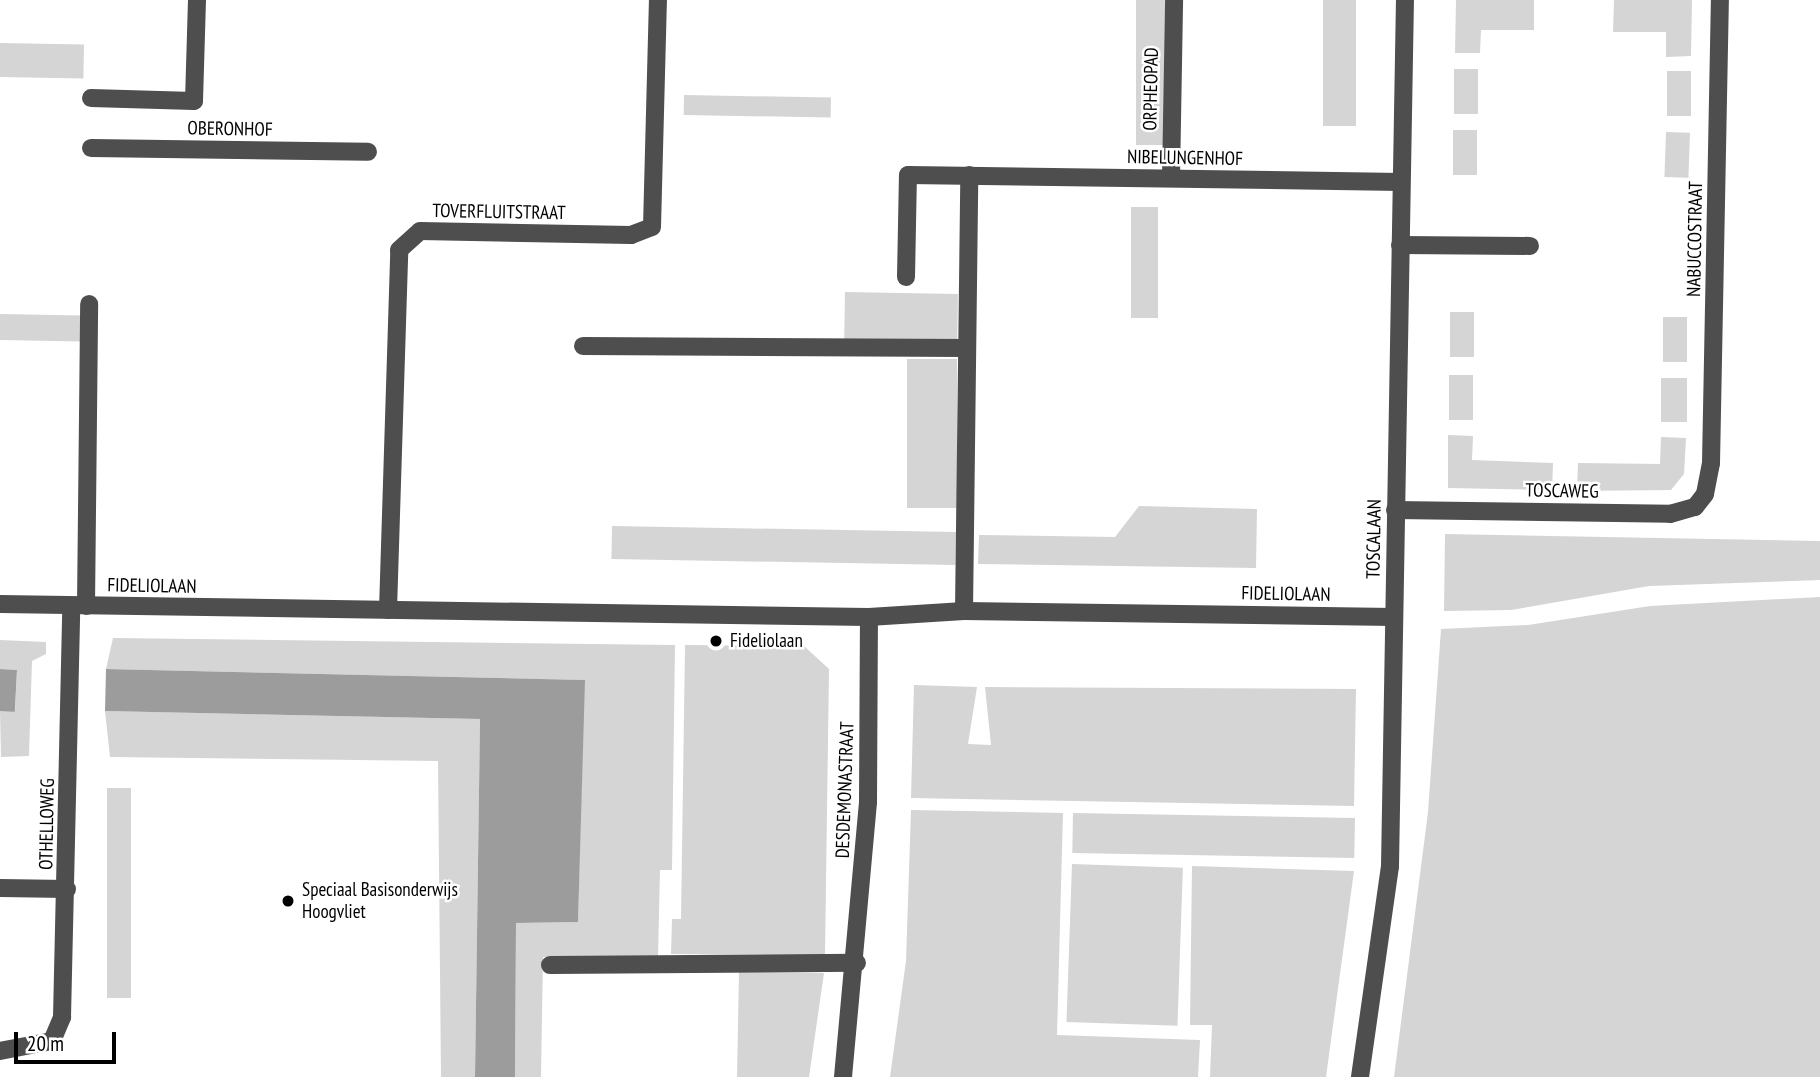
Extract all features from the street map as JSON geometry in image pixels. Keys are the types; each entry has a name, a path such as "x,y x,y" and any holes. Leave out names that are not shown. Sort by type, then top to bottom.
{"street":[{"name":"OBERONHOF","path":"92,98 194,100 197,0"},
{"name":"TOVERFLUITSTRAAT","path":"388,610 399,250 420,231 631,235 652,227 658,0"},
{"name":"ORPHEOPAD","path":"1171,178 1174,0"},
{"name":"TOSCALAAN","path":"1360,1077 1390,866 1405,0"},
{"name":"NABUCCOSTRAAT","path":"1709,479 1720,0"},
{"name":"OBERONHOF","path":"91,148 368,152"},
{"name":"NIBELUNGENHOF","path":"906,277 908,175 1402,182"},
{"path":"964,611 968,175"},
{"path":"1400,245 1530,246"},
{"name":"FIDELIOLAAN","path":"79,606 89,304"},
{"path":"583,346 967,348"},
{"name":"TOSCAWEG","path":"1395,510 1670,514 1695,507 1709,479"},
{"name":"FIDELIOLAAN","path":"0,604 869,617 964,611 1394,617"},
{"name":"OTHELLOWEG","path":"0,1051 52,1041 62,1017 79,606"},
{"name":"DESDEMONASTRAAT","path":"842,1077 857,963 868,802 869,617"},
{"path":"0,888 66,889"},
{"path":"550,965 857,963"}],"shaded area":[{"path":"1136,0 1167,0 1167,145 1136,145"},
{"path":"1323,0 1356,0 1356,126 1323,126"},
{"path":"1456,0 1534,0 1534,30 1481,30 1480,53 1455,53"},
{"path":"1614,0 1692,0 1691,56 1666,57 1666,32 1613,32"},
{"path":"0,43 84,44 83,78 0,77"},
{"path":"1454,69 1478,69 1478,114 1454,114"},
{"path":"1667,71 1691,71 1691,116 1667,116"},
{"path":"684,95 831,98 831,118 684,115"},
{"path":"1453,130 1477,130 1477,175 1453,175"},
{"path":"1666,132 1690,133 1688,178 1664,177"},
{"path":"1131,207 1158,207 1158,318 1131,318"},
{"path":"845,292 958,294 957,342 844,340"},
{"path":"1450,312 1474,312 1474,357 1450,357"},
{"path":"0,314 82,315 82,341 0,340"},
{"path":"1663,317 1687,317 1687,362 1663,362"},
{"path":"907,359 957,359 957,508 907,508"},
{"path":"1449,375 1473,375 1473,420 1449,420"},
{"path":"1661,378 1687,378 1687,422 1661,422"},
{"path":"1448,435 1473,436 1472,460 1553,463 1552,490 1448,488"},
{"path":"1661,437 1686,438 1684,474 1671,490 1577,491 1578,463 1660,464"},
{"path":"1139,506 1257,509 1256,568 978,564 979,535 1115,537"},
{"path":"612,526 956,532 955,565 611,559"},
{"path":"1445,534 1820,541 1820,580 1649,586 1511,610 1444,611"},
{"path":"1820,597 1820,1077 1394,1077 1428,812 1441,629 1528,625 1650,606"},
{"path":"113,638 675,645 672,870 660,870 658,957 543,957 541,1077 515,1077 516,923 578,922 584,680 106,669"},
{"path":"0,640 46,642 46,654 32,661 29,756 1,757 0,711 15,711 17,670 0,669"},
{"path":"685,645 804,646 829,669 825,955 671,954 672,919 681,919"},
{"path":"0,669 17,670 15,712 0,711"},
{"path":"106,669 585,680 578,922 516,923 515,1077 475,1077 480,719 105,711"},
{"path":"914,685 977,687 968,744 991,745 985,687 1356,689 1354,806 911,798"},
{"path":"105,711 480,719 475,1077 441,1077 438,761 110,757"},
{"path":"107,788 131,788 131,998 107,998"},
{"path":"911,810 1063,813 1057,1035 1200,1040 1198,1077 890,1077 906,961"},
{"path":"1073,813 1355,818 1354,858 1072,853"},
{"path":"1072,864 1183,868 1177,1026 1066,1022"},
{"path":"1192,866 1354,871 1326,1077 1210,1077 1212,1025 1190,1025"},
{"path":"739,972 824,973 809,1077 737,1077"}],"place":[{"name":"Fideliolaan","path":"716,641"},
{"name":"Speciaal Basisonderwijs Hoogvliet","path":"288,901"}]}
